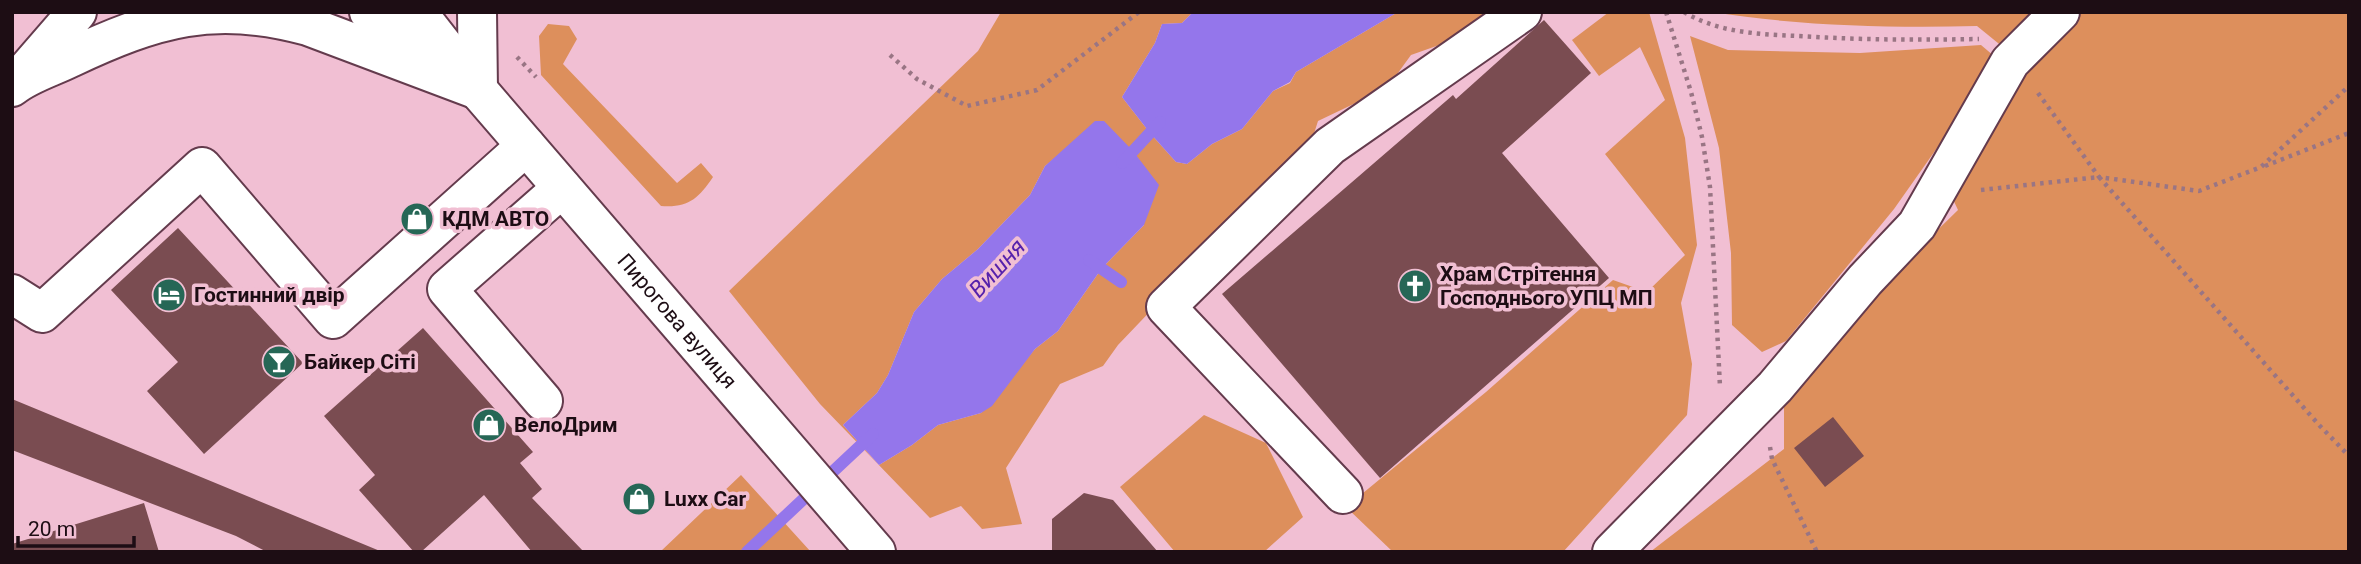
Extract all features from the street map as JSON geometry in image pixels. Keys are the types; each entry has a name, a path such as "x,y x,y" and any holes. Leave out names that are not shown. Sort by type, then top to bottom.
{"main road":[{"path":"14,85 77,12"},
{"name":"Пирогова вулиця","path":"369,12 478,90"},
{"name":"Пирогова вулиця","path":"417,12 478,90 876,552"},
{"path":"14,85 110,39 144,26 192,15 222,13 280,18 308,26 478,90 477,12"},
{"path":"1343,494 1166,307 1329,146 1522,12"},
{"path":"1612,552 1775,387 1865,280 1917,225 2010,62 2060,12"},
{"path":"12,294 42,313 202,167 333,319 526,146"},
{"path":"543,401 447,289 562,188"}],"path":[{"path":"890,55 917,79 967,106 1037,90 1139,12"},
{"path":"1666,12 1691,92 1710,187 1723,440"},
{"path":"1684,12 1726,30 1755,34 1896,41 1982,38 2028,78 2099,177 2349,456"},
{"path":"2261,167 2349,86"},
{"path":"1970,196 1981,190 2099,177 2199,191 2349,133"},
{"path":"1775,387 1767,437 1772,459 1816,552"}],"shaded area":[{"path":"1001,12 1193,12 1182,23 1162,24 1155,43 1122,97 1176,162 1187,164 1212,144 1242,129 1273,91 1290,83 1296,72 1398,12 1526,12 1411,55 1387,88 1318,121 1311,143 1118,345 1103,366 1060,384 1006,468 1022,524 982,529 961,506 930,518 820,404 729,291 978,51","holes":["1066,149 1144,225 1102,268 1058,331 1035,349 981,413 938,425 879,465 843,425 877,393 888,375 914,312 942,279 978,249 1030,195 1045,166"]},
{"path":"1609,12 1649,12 1685,138 1697,245 1681,303 1692,364 1687,415 1563,552 1393,552 1346,507 1486,392 1613,280 1647,292 1685,255 1605,154 1665,100 1640,47 1599,76 1572,40"},
{"path":"1712,12 2349,12 2349,552 1650,552 1784,449 1784,404 1911,256 1958,210 1950,193 2009,52 1977,26 1844,25"},
{"path":"548,24 569,26 577,39 563,64 677,183 701,163 713,177 697,196 685,204 661,206 541,75 539,36"},
{"path":"1690,36 1728,50 1860,53 1981,45 1994,56 1949,131 1894,209 1786,341 1762,352 1732,325 1731,253 1719,148"},
{"path":"1204,415 1266,443 1303,517 1264,552 1175,552 1120,487"},
{"path":"741,475 811,552 660,552"}],"water":[{"path":"1193,12 1398,12 1296,72 1290,82 1273,91 1242,129 1212,144 1187,164 1176,162 1122,97 1155,43 1162,24 1182,23"},
{"path":"1095,121 1104,121 1133,151 1159,185 1144,225 1102,268 1058,331 1035,349 992,406 981,413 938,425 879,465 843,425 877,393 888,375 914,312 942,279 978,249 1030,195 1045,166"}],"building":[{"name":"Храм Стрітення Господнього УПЦ МП","path":"1544,20 1591,73 1502,153 1609,278 1380,478 1222,294 1453,95 1456,99"},
{"path":"178,228 303,363 204,454 147,391 178,362 111,290"},
{"path":"423,328 533,452 520,463 542,489 532,498 584,552 532,552 484,495 421,552 414,552 359,490 375,475 324,416"},
{"path":"12,399 380,552 267,552 236,536 12,450"},
{"path":"1833,417 1864,456 1825,487 1794,448"},
{"path":"1084,493 1113,500 1158,552 1052,552 1052,519"},
{"path":"144,503 159,552 12,552 12,544"}],"waterway":[{"name":"Вишня","path":"1122,163 1160,122"},
{"path":"1089,260 1121,282"},
{"name":"Вишня","path":"747,552 873,434"}],"place":[{"name":"КДМ АВТО","path":"417,219"},
{"name":"Храм Стрітення Господнього УПЦ МП","path":"1415,286"},
{"name":"Гостинний двір","path":"169,295"},
{"name":"Байкер Сіті","path":"279,362"},
{"name":"ВелоДрим","path":"489,425"},
{"name":"Luxx Car","path":"639,499"}]}
